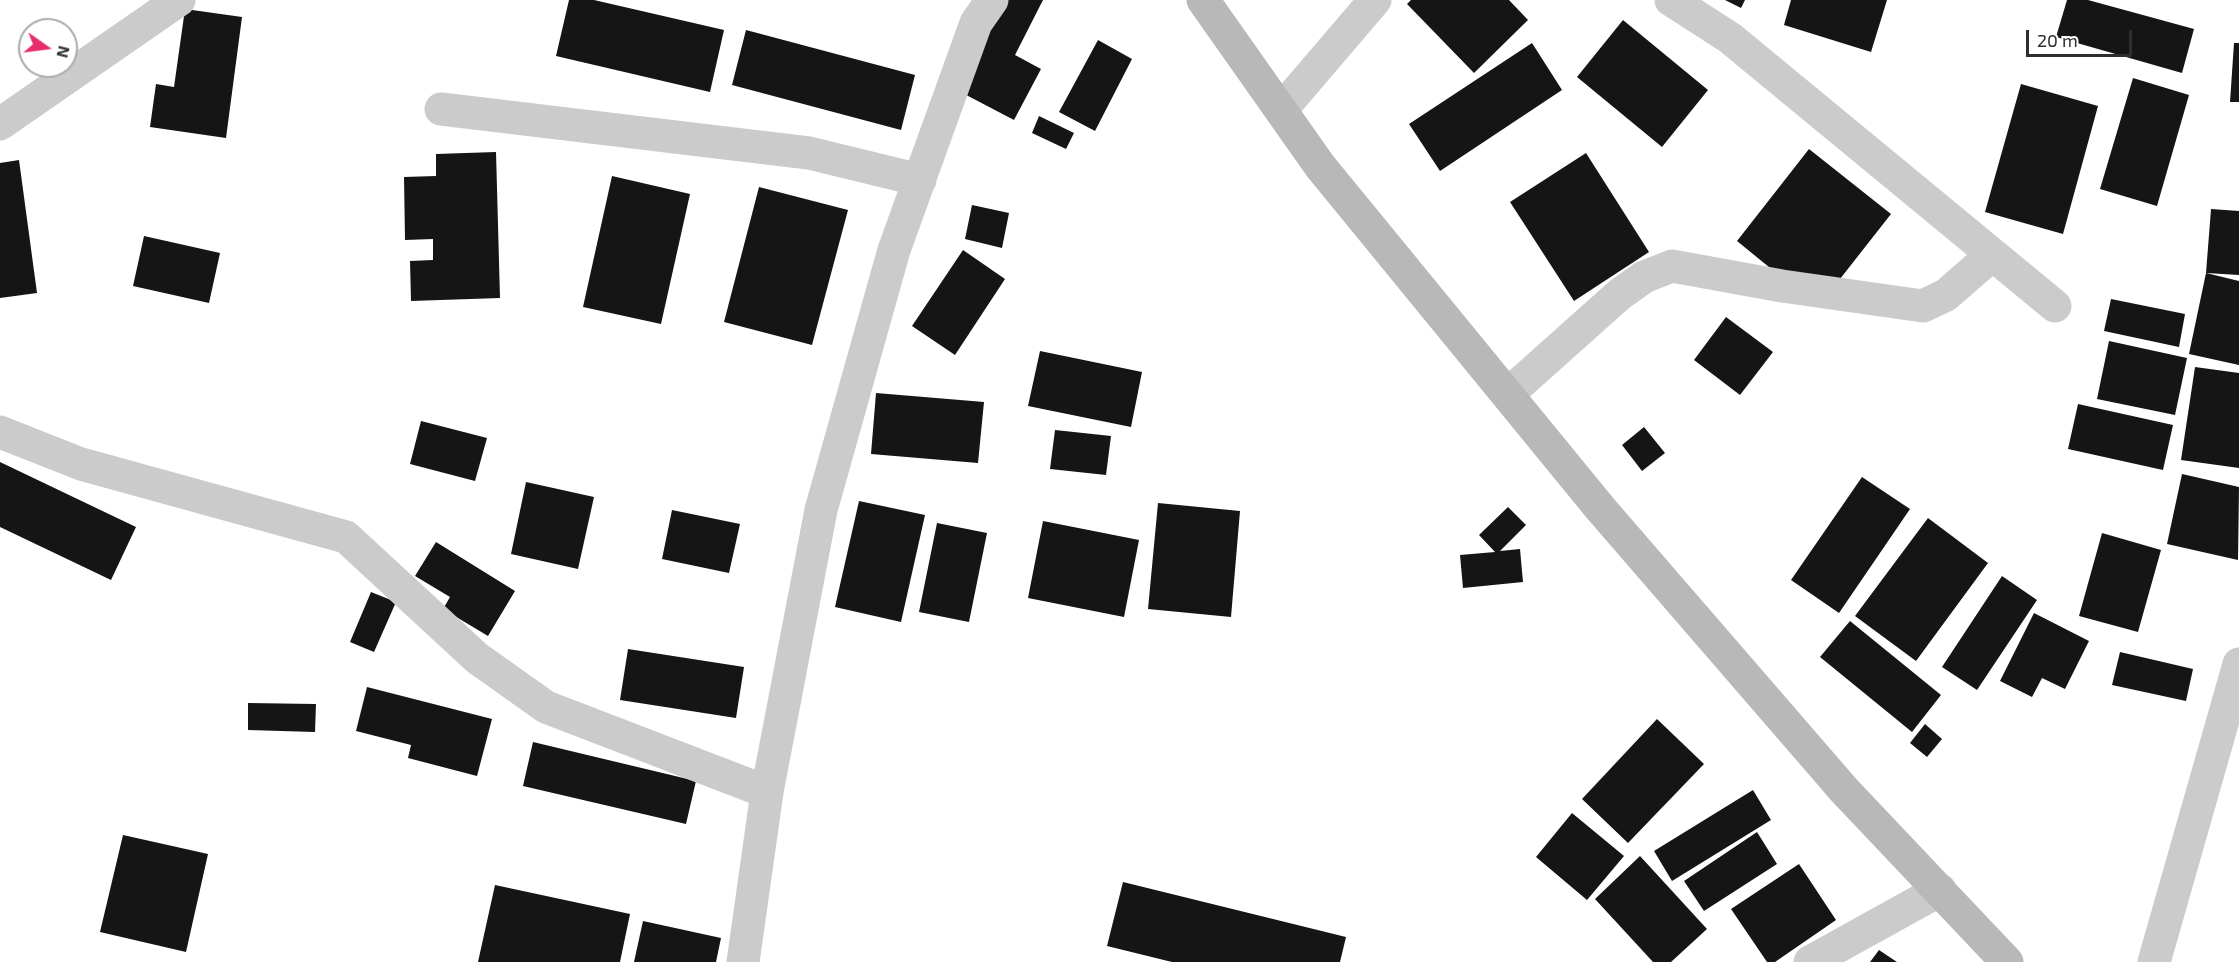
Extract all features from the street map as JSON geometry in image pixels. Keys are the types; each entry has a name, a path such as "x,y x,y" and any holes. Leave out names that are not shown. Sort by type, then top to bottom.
{"main road":[{"path":"1203,0 1320,166 1607,517 1845,790 2007,962"}],"street":[{"path":"0,124 179,0"},
{"path":"743,962 767,792 821,510 894,250 976,23 992,0"},
{"path":"1281,110 1375,0"},
{"path":"1671,0 1730,38 2055,306"},
{"path":"441,110 809,153 920,180"},
{"path":"1508,394 1620,294 1644,277 1672,266 1782,286 1923,306 1946,295 1992,255"},
{"path":"0,432 81,464 346,537 477,658 546,707 767,792"},
{"path":"2154,962 2239,664"},
{"path":"1810,962 1940,890"}],"building":[{"path":"569,0 594,0 724,30 710,92 556,56"},
{"path":"993,0 1043,0 1015,55 1041,69 1014,120 949,86"},
{"path":"1411,0 1509,0 1528,20 1474,73 1407,4"},
{"path":"1725,0 1745,0 1741,8"},
{"path":"1791,0 1887,0 1871,52 1784,25"},
{"path":"2067,0 2088,0 2194,29 2182,73 2056,37"},
{"path":"185,9 242,17 226,138 150,127 156,84 174,87"},
{"path":"1623,20 1708,90 1662,147 1577,77"},
{"path":"746,30 915,75 901,130 732,85"},
{"path":"1098,40 1132,59 1095,131 1059,112"},
{"path":"1532,43 1562,90 1440,171 1409,124"},
{"path":"2234,43 2239,43 2239,102 2230,102"},
{"path":"2133,78 2189,95 2157,206 2100,189"},
{"path":"2021,84 2098,106 2063,234 1985,212"},
{"path":"1039,116 1074,133 1066,149 1032,133"},
{"path":"1809,149 1891,214 1818,307 1737,241"},
{"path":"496,152 500,298 411,301 410,261 433,260 433,239 405,240 404,177 436,176 436,154"},
{"path":"1586,153 1649,252 1574,301 1510,202"},
{"path":"19,160 37,293 0,298 0,163"},
{"path":"612,176 690,194 661,324 583,307"},
{"path":"759,187 848,210 812,345 724,322"},
{"path":"972,205 1009,213 1002,248 965,239"},
{"path":"2211,209 2239,211 2239,275 2206,273"},
{"path":"144,236 220,253 209,303 133,286"},
{"path":"963,250 1005,279 955,355 912,326"},
{"path":"2206,273 2239,281 2239,365 2189,354"},
{"path":"2111,299 2185,314 2179,347 2104,331"},
{"path":"1726,317 1773,352 1740,395 1694,360"},
{"path":"2109,341 2187,358 2175,415 2097,399"},
{"path":"1040,351 1142,372 1131,427 1028,406"},
{"path":"2195,367 2239,373 2239,468 2181,460"},
{"path":"876,393 984,402 978,463 871,454"},
{"path":"2078,404 2173,425 2163,470 2068,449"},
{"path":"421,421 487,438 475,481 410,464"},
{"path":"1644,427 1665,453 1642,471 1622,445"},
{"path":"1055,430 1111,436 1106,475 1050,469"},
{"path":"0,462 136,527 111,580 0,527"},
{"path":"2182,474 2239,487 2238,560 2167,544"},
{"path":"1862,477 1910,509 1839,613 1791,580"},
{"path":"526,482 594,497 578,569 511,554"},
{"path":"859,501 925,515 901,622 835,607"},
{"path":"1158,503 1240,511 1231,617 1148,609"},
{"path":"1508,507 1526,525 1500,551 1520,549 1523,582 1463,588 1460,555 1495,552 1479,535"},
{"path":"672,510 740,524 729,573 662,559"},
{"path":"1928,518 1988,563 1916,661 1855,616"},
{"path":"1043,521 1139,540 1124,617 1028,598"},
{"path":"937,523 987,533 969,622 919,612"},
{"path":"2102,533 2161,550 2138,632 2079,616"},
{"path":"436,542 515,591 488,636 443,609 450,597 415,576"},
{"path":"2002,576 2037,600 1977,690 1942,667"},
{"path":"371,592 396,602 374,652 350,642"},
{"path":"2034,613 2089,641 2065,689 2042,678 2032,697 2000,681"},
{"path":"1850,621 1941,695 1912,732 1820,657"},
{"path":"628,649 744,667 736,718 620,700"},
{"path":"2120,652 2193,669 2186,701 2112,685"},
{"path":"367,687 492,719 477,776 408,758 411,745 356,731"},
{"path":"248,703 316,704 315,732 248,730"},
{"path":"1657,719 1704,764 1628,843 1582,799"},
{"path":"1925,724 1942,739 1927,757 1910,743"},
{"path":"533,742 696,781 686,824 523,786"},
{"path":"1753,790 1771,820 1672,881 1654,851"},
{"path":"1572,813 1624,856 1587,900 1536,857"},
{"path":"1757,832 1777,864 1704,911 1684,881"},
{"path":"123,835 208,854 186,952 100,932"},
{"path":"1640,856 1707,929 1671,962 1653,962 1595,899"},
{"path":"1799,864 1836,920 1775,962 1767,962 1731,909"},
{"path":"1123,882 1346,937 1340,962 1172,962 1107,946"},
{"path":"495,885 630,914 620,962 478,962"},
{"path":"643,921 721,938 716,962 634,962"},
{"path":"1879,950 1897,962 1870,962"}]}
